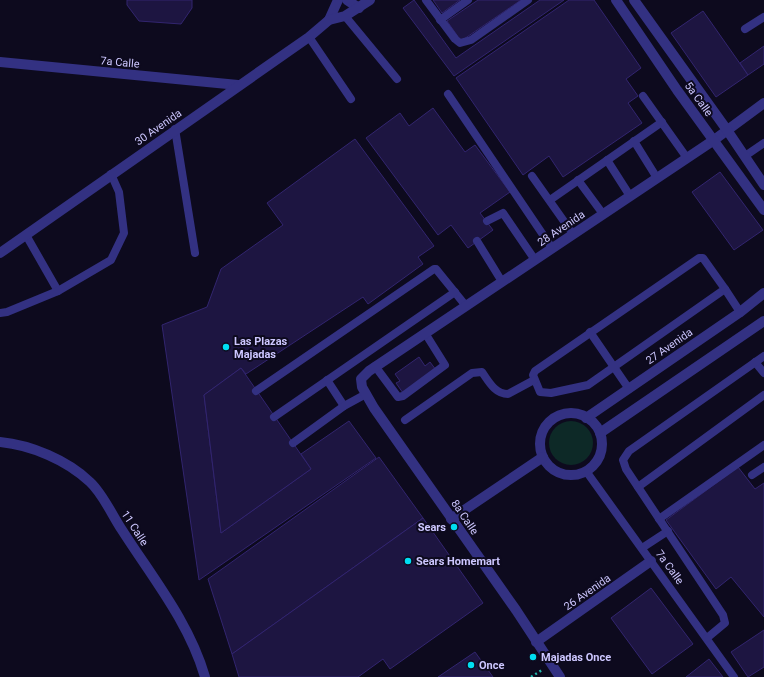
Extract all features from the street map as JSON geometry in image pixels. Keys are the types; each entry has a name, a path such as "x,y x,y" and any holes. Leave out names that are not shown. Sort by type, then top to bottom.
{"street":[{"name":"30 Avenida","path":"0,253 238,85 308,38 329,20 338,0"},
{"path":"347,0 359,8"},
{"name":"30 Avenida","path":"329,20 345,16 370,0"},
{"name":"5a Calle","path":"616,0 677,90 764,210"},
{"name":"5a Calle","path":"634,0 727,130 764,185"},
{"name":"7a Calle","path":"0,62 238,85"},
{"name":"28 Avenida","path":"372,368 466,306 501,280 535,260 714,140 764,103"},
{"name":"27 Avenida","path":"586,418 629,390 740,312 764,293"},
{"path":"600,433 764,321"},
{"name":"8a Calle","path":"372,368 361,381 374,408 560,677"},
{"path":"570,413 586,418 593,423 600,433 601,452 595,463 586,471 575,475 564,474 554,470 544,460 540,440 544,428 552,419 570,413"},
{"name":"11 Calle","path":"0,442 16,444 54,458 91,483 176,612 197,651 205,677"},
{"path":"453,522 544,460"},
{"name":"26 Avenida","path":"536,642 651,561"}],"lane":[{"path":"426,0 455,39 460,43 464,43 528,0"},
{"path":"440,20 468,0"},
{"path":"345,16 397,79"},
{"path":"745,29 764,17"},
{"path":"308,38 351,99"},
{"path":"448,94 552,248"},
{"path":"643,96 687,158"},
{"path":"550,200 662,122"},
{"path":"175,129 195,253"},
{"path":"634,142 657,178"},
{"path":"745,156 764,143"},
{"path":"607,160 630,196"},
{"path":"0,313 7,312 58,291 112,260 124,233 119,192 111,174"},
{"path":"532,176 573,234"},
{"path":"578,180 602,214"},
{"path":"487,221 503,213 535,260"},
{"path":"26,235 58,291"},
{"path":"477,242 501,280"},
{"path":"725,289 588,385 551,393 540,392 534,380 533,375 535,371 699,258 703,258 725,289 740,312"},
{"path":"256,391 431,271 436,269 466,306"},
{"path":"274,417 455,292"},
{"path":"590,332 629,390"},
{"path":"372,368 398,397 403,396 445,365 426,333"},
{"path":"707,638 725,623 723,615 626,469 623,460 629,451 764,356"},
{"path":"755,362 764,373"},
{"path":"406,420 472,373 482,372 498,392 503,394 508,394 534,380"},
{"path":"327,380 344,406"},
{"path":"293,443 344,406 366,394"},
{"path":"638,487 764,395"},
{"path":"659,519 764,444"},
{"path":"752,475 764,467"},
{"name":"7a Calle","path":"586,471 734,677"},
{"path":"642,548 668,531"}],"green space":[{"path":"567,421 575,421 587,427 593,439 593,447 587,459 575,465 567,465 555,459 549,447 549,439 555,427"}],"building":[{"path":"127,0 192,0 192,8 181,24 139,21 127,5"},
{"path":"414,0 456,58 540,0 564,0 454,76 403,8"},
{"path":"433,0 460,0 442,13"},
{"path":"478,0 521,0 461,41 447,21"},
{"path":"569,0 594,0 641,68 626,79 638,96 628,103 642,123 563,177 549,156 523,175 456,78"},
{"path":"703,11 748,75 716,97 671,33"},
{"path":"764,46 764,64 748,75 740,63"},
{"path":"433,108 465,152 475,145 510,192 480,213 493,230 468,248 451,225 438,235 366,138 400,113 409,126"},
{"name":"Las Plazas Majadas","path":"355,139 434,246 418,257 423,264 368,304 363,297 246,374 241,368 204,395 221,533 311,469 301,454 349,421 376,458 199,580 162,325 207,307 221,269 283,225 267,203"},
{"path":"720,172 763,230 734,250 692,192"},
{"path":"419,357 425,366 430,362 436,370 403,393 396,383 400,381 395,374"},
{"path":"241,368 311,469 221,533 204,395"},
{"path":"379,457 423,518 232,654 208,579"},
{"path":"738,467 755,489 764,483 764,617 731,577 716,589 666,520"},
{"name":"Sears Homemart","path":"423,518 483,603 390,669 383,659 358,677 239,677 232,654"},
{"path":"651,588 693,644 652,674 611,618"},
{"path":"764,630 764,667 748,677 731,652"},
{"name":"Once","path":"475,652 493,677 438,677"},
{"path":"709,659 723,677 686,677"}],"place":[{"name":"Las Plazas Majadas","path":"226,347"},
{"name":"Sears","path":"454,527"},
{"name":"Sears Homemart","path":"408,561"},
{"name":"Majadas Once","path":"533,657"},
{"name":"Once","path":"471,665"}]}
